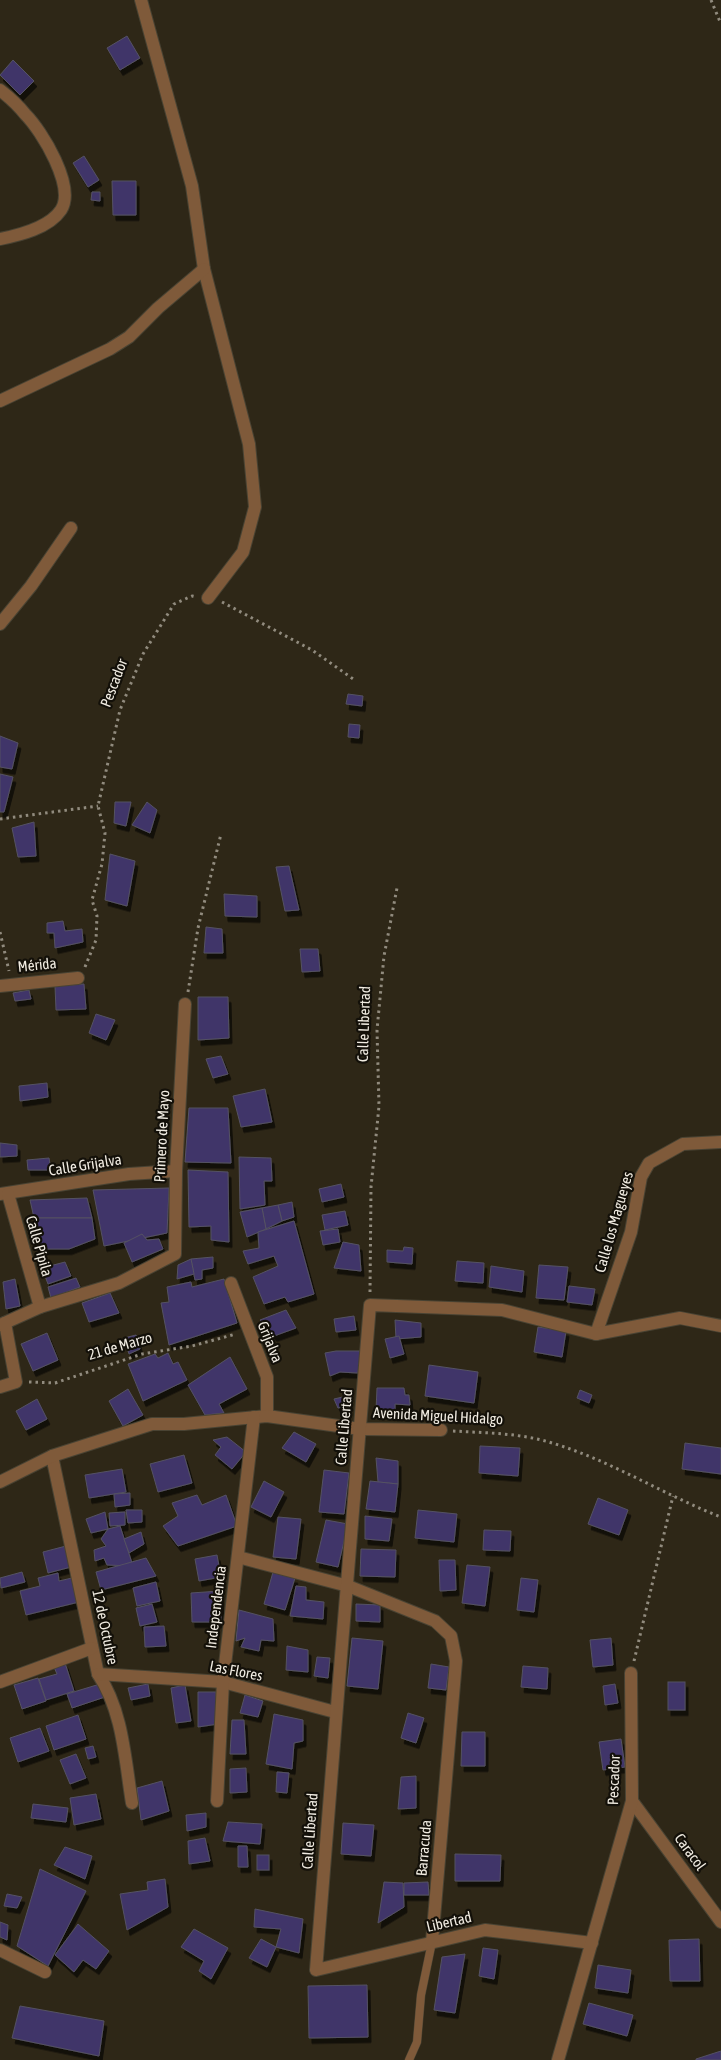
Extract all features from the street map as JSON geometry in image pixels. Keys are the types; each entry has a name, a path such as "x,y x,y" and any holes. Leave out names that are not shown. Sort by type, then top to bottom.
{"street":[{"path":"141,0 192,186 204,269 249,444 255,507 243,552 208,598"},
{"path":"0,90 27,115 63,179 66,196 61,210 48,222 21,235 0,239"},
{"path":"0,402 110,349 129,337 158,308 204,269"},
{"path":"0,624 31,586 71,528"},
{"name":"Mérida","path":"6,985 78,978"},
{"name":"Primero de Mayo","path":"3,1324 40,1307 119,1283 175,1254 176,1171 186,1004"},
{"name":"Calle los Magueyes","path":"596,1334 631,1232 641,1177 649,1163 683,1144 721,1142"},
{"name":"Calle Grijalva","path":"4,1194 129,1174 176,1171"},
{"name":"Calle Pípila","path":"4,1194 40,1307"},
{"name":"Grijalva","path":"231,1283 267,1377 267,1416"},
{"path":"370,1305 502,1310 596,1334 680,1318 721,1326"},
{"name":"Calle Libertad","path":"316,1970 335,1712 348,1586 370,1305"},
{"path":"0,1387 16,1382 3,1324"},
{"name":"Avenida Miguel Hidalgo","path":"0,1482 52,1456 152,1424 184,1424 267,1416 360,1429 440,1430"},
{"name":"Independencia","path":"217,1801 223,1682 254,1417"},
{"name":"12 de Octubre","path":"52,1456 98,1674 108,1690 120,1730 132,1803"},
{"path":"238,1556 348,1586"},
{"name":"Barracuda","path":"348,1586 435,1621 450,1636 456,1662 432,1942"},
{"path":"0,1682 92,1648"},
{"name":"Pescador","path":"558,2060 632,1801 631,1673"},
{"name":"Las Flores","path":"98,1674 223,1682 335,1712"},
{"name":"Caracol","path":"632,1801 721,1922"},
{"name":"Libertad","path":"316,1970 486,1930 592,1943"},
{"path":"0,1950 45,1972"}],"lane":[{"name":"Barracuda","path":"409,2060 417,2042 421,1996 432,1942"}],"path":[{"path":"711,0 721,24"},
{"name":"Pescador","path":"78,978 90,960 96,940 97,916 92,900 102,864 105,833 98,806 120,710 143,654 174,604 192,596 208,598 226,604 289,636 356,681"},
{"path":"0,820 98,806"},
{"path":"186,1004 198,928 221,834"},
{"name":"Calle Libertad","path":"370,1305 371,1187 379,1106 377,1030 384,956 397,888"},
{"path":"0,932 6,985"},
{"name":"21 de Marzo","path":"16,1382 55,1383 142,1354 215,1341 248,1330"},
{"name":"Avenida Miguel Hidalgo","path":"440,1430 507,1435 551,1442 621,1469 673,1496 721,1517"},
{"path":"631,1673 673,1496"}],"building":[{"path":"127,36 140,58 120,70 107,48"},
{"path":"13,60 34,81 20,95 0,75"},
{"path":"84,156 99,180 88,187 73,163"},
{"path":"112,181 136,181 136,215 113,215"},
{"path":"92,192 100,192 100,201 91,200"},
{"path":"348,694 363,696 362,706 346,704"},
{"path":"349,724 360,725 359,738 348,737"},
{"path":"0,736 18,743 12,769 0,767"},
{"path":"0,774 13,777 4,812 0,812"},
{"path":"115,802 131,802 126,826 114,823"},
{"path":"147,802 157,810 150,833 132,825"},
{"path":"34,822 36,856 18,857 12,828"},
{"path":"110,854 135,861 127,906 105,900"},
{"path":"289,866 299,910 285,911 276,867"},
{"path":"224,894 257,896 257,917 225,916"},
{"path":"63,921 65,931 82,929 83,942 55,948 54,933 47,933 47,923"},
{"path":"206,927 222,929 223,953 204,953"},
{"path":"300,949 318,949 320,971 302,972"},
{"path":"84,984 86,1009 56,1010 55,986"},
{"path":"29,990 31,999 15,1001 13,993"},
{"path":"198,997 228,997 229,1038 198,1040"},
{"path":"96,1014 115,1020 106,1040 89,1033"},
{"path":"221,1056 228,1074 213,1078 206,1059"},
{"path":"47,1083 48,1097 20,1101 19,1086"},
{"path":"265,1089 272,1122 241,1127 233,1096"},
{"path":"189,1108 228,1108 231,1163 185,1162"},
{"path":"0,1143 17,1145 17,1156 0,1157"},
{"path":"239,1157 271,1158 272,1181 264,1181 265,1205 240,1209"},
{"path":"49,1158 51,1170 28,1170 27,1160"},
{"path":"188,1170 228,1172 229,1242 211,1240 211,1226 189,1227"},
{"path":"341,1184 344,1197 322,1202 319,1189"},
{"path":"169,1188 167,1233 104,1246 93,1190"},
{"path":"87,1198 92,1218 34,1218 30,1200"},
{"path":"292,1202 294,1217 282,1221 278,1205"},
{"path":"278,1205 282,1221 266,1229 262,1208"},
{"path":"262,1208 266,1229 247,1237 240,1212"},
{"path":"345,1211 348,1225 325,1230 322,1215"},
{"path":"34,1218 92,1218 95,1239 69,1249 40,1249"},
{"path":"294,1221 314,1294 288,1302 285,1297 264,1304 253,1277 278,1266 274,1256 248,1264 243,1251 259,1248 258,1232"},
{"path":"338,1229 340,1242 323,1245 320,1231"},
{"path":"142,1234 147,1240 159,1239 163,1249 132,1262 124,1243"},
{"path":"343,1242 359,1245 361,1271 334,1268"},
{"path":"404,1247 413,1248 412,1264 387,1262 387,1250 403,1251"},
{"path":"213,1257 213,1268 202,1270 202,1279 195,1280 191,1259"},
{"path":"191,1259 194,1274 177,1279 178,1265"},
{"path":"457,1261 484,1263 483,1283 455,1281"},
{"path":"65,1262 71,1276 48,1284 42,1268"},
{"path":"539,1265 568,1267 564,1300 536,1298"},
{"path":"491,1266 524,1271 522,1292 489,1287"},
{"path":"76,1278 80,1287 51,1298 48,1287"},
{"path":"15,1279 20,1306 6,1309 3,1282"},
{"path":"224,1279 237,1323 169,1345 161,1303 169,1302 167,1287 191,1282 192,1287"},
{"path":"569,1286 595,1289 592,1305 567,1302"},
{"path":"110,1293 119,1313 89,1322 82,1303"},
{"path":"286,1310 296,1328 274,1336 260,1320"},
{"path":"354,1316 356,1330 336,1332 334,1319"},
{"path":"395,1320 421,1323 421,1337 396,1339"},
{"path":"538,1327 566,1331 562,1357 534,1352"},
{"path":"47,1333 58,1360 33,1371 21,1344"},
{"path":"136,1335 140,1349 129,1354 124,1338"},
{"path":"399,1336 404,1354 390,1358 385,1339"},
{"path":"361,1351 358,1373 340,1372 330,1376 325,1353"},
{"path":"168,1353 173,1364 178,1362 187,1380 143,1401 128,1364 155,1354 158,1358"},
{"path":"230,1357 247,1389 219,1404 224,1413 205,1415 188,1385"},
{"path":"429,1365 478,1372 474,1403 425,1396"},
{"path":"377,1388 404,1388 405,1395 409,1395 410,1405 395,1404 395,1410 376,1411"},
{"path":"128,1389 143,1415 123,1426 109,1401"},
{"path":"580,1390 592,1395 589,1403 577,1398"},
{"path":"347,1396 350,1405 338,1408 334,1399"},
{"path":"37,1399 47,1419 26,1430 16,1411"},
{"path":"294,1432 316,1444 306,1462 282,1448"},
{"path":"227,1437 246,1452 232,1469 215,1455 221,1447 213,1440"},
{"path":"685,1443 721,1448 721,1474 682,1469"},
{"path":"480,1446 520,1448 518,1476 479,1473"},
{"path":"184,1455 192,1483 158,1492 150,1464"},
{"path":"376,1458 398,1461 398,1484 378,1482"},
{"path":"122,1469 126,1492 89,1498 85,1475"},
{"path":"324,1470 349,1473 344,1514 319,1512"},
{"path":"264,1481 284,1492 271,1517 251,1507"},
{"path":"370,1481 398,1484 395,1512 366,1509"},
{"path":"130,1493 130,1505 115,1507 114,1494"},
{"path":"197,1495 202,1505 226,1495 237,1526 178,1546 163,1526 178,1516 172,1503"},
{"path":"598,1498 628,1510 619,1535 588,1524"},
{"path":"126,1510 142,1510 142,1522 128,1523"},
{"path":"418,1510 457,1514 454,1542 415,1538"},
{"path":"105,1512 108,1529 91,1533 86,1519"},
{"path":"125,1512 125,1525 110,1526 109,1513"},
{"path":"365,1516 392,1519 389,1541 365,1539"},
{"path":"278,1517 301,1519 296,1559 273,1557"},
{"path":"326,1520 348,1524 338,1567 316,1562"},
{"path":"120,1526 133,1566 107,1565 104,1558 95,1561 94,1550 106,1546 101,1539 108,1529"},
{"path":"484,1530 511,1531 510,1551 483,1550"},
{"path":"141,1532 144,1544 129,1553 124,1539"},
{"path":"66,1546 71,1567 48,1573 43,1552"},
{"path":"361,1549 396,1550 395,1577 360,1576"},
{"path":"217,1555 221,1577 199,1581 195,1559"},
{"path":"146,1558 156,1576 101,1590 96,1572"},
{"path":"439,1560 455,1560 456,1590 440,1591"},
{"path":"467,1565 490,1567 485,1606 462,1603"},
{"path":"22,1572 25,1582 1,1588 0,1578"},
{"path":"273,1572 295,1578 285,1610 264,1604"},
{"path":"58,1573 59,1581 72,1578 79,1602 26,1615 20,1591 40,1586 38,1578"},
{"path":"521,1578 538,1580 534,1612 517,1610"},
{"path":"156,1582 160,1601 137,1606 133,1588"},
{"path":"296,1586 306,1587 306,1600 324,1602 323,1619 290,1616"},
{"path":"220,1591 221,1622 192,1622 191,1593"},
{"path":"152,1604 157,1622 140,1626 136,1608"},
{"path":"356,1604 380,1605 380,1622 356,1621"},
{"path":"239,1610 273,1619 274,1641 261,1640 259,1651 241,1647 245,1638 236,1641"},
{"path":"164,1626 166,1646 145,1647 144,1627"},
{"path":"352,1638 383,1641 378,1689 347,1686"},
{"path":"611,1638 613,1665 593,1667 590,1640"},
{"path":"287,1646 308,1650 308,1672 286,1670"},
{"path":"317,1657 330,1658 328,1678 314,1676"},
{"path":"65,1663 74,1691 46,1700 39,1679 57,1674 54,1667"},
{"path":"431,1664 449,1667 446,1690 428,1688"},
{"path":"523,1666 548,1668 547,1689 521,1687"},
{"path":"38,1678 46,1701 22,1709 14,1685"},
{"path":"668,1682 685,1682 685,1710 668,1710"},
{"path":"100,1684 105,1697 72,1708 67,1694"},
{"path":"148,1684 150,1696 131,1700 128,1688"},
{"path":"615,1684 618,1703 605,1705 603,1686"},
{"path":"185,1685 191,1721 176,1723 171,1688"},
{"path":"198,1692 216,1692 218,1724 198,1727"},
{"path":"245,1695 263,1701 258,1717 240,1713"},
{"path":"408,1713 424,1718 416,1743 401,1738"},
{"path":"274,1714 303,1720 303,1741 294,1743 292,1769 266,1764"},
{"path":"78,1715 86,1739 54,1750 46,1726"},
{"path":"232,1720 244,1720 246,1754 230,1754"},
{"path":"40,1728 49,1751 18,1762 10,1738"},
{"path":"462,1732 485,1732 485,1766 461,1766"},
{"path":"621,1739 625,1767 603,1770 599,1742"},
{"path":"93,1746 96,1757 88,1759 85,1748"},
{"path":"76,1754 86,1778 70,1784 60,1760"},
{"path":"246,1768 247,1792 230,1793 230,1769"},
{"path":"277,1772 289,1773 287,1793 276,1792"},
{"path":"416,1776 416,1808 398,1809 401,1777"},
{"path":"162,1781 169,1811 141,1820 137,1788"},
{"path":"96,1794 101,1819 74,1825 70,1798"},
{"path":"33,1804 68,1808 66,1822 31,1818"},
{"path":"206,1813 206,1827 187,1831 186,1815"},
{"path":"228,1822 262,1824 260,1844 223,1841"},
{"path":"343,1823 374,1825 371,1856 341,1854"},
{"path":"205,1838 210,1861 189,1864 188,1841"},
{"path":"238,1846 247,1846 248,1867 238,1867"},
{"path":"65,1847 92,1856 85,1879 54,1865"},
{"path":"455,1854 501,1855 500,1881 455,1881"},
{"path":"257,1855 269,1855 269,1870 257,1870"},
{"path":"40,1869 86,1891 48,1966 17,1946"},
{"path":"165,1879 168,1907 127,1930 120,1894 148,1890 147,1882"},
{"path":"384,1882 403,1883 404,1907 378,1923"},
{"path":"428,1882 429,1895 404,1895 404,1883"},
{"path":"7,1894 22,1897 17,1908 4,1906"},
{"path":"255,1909 303,1919 299,1953 276,1947 281,1929 254,1927"},
{"path":"0,1922 8,1925 7,1940 0,1937"},
{"path":"78,1924 109,1951 96,1969 83,1960 74,1972 55,1955"},
{"path":"194,1929 228,1948 211,1979 199,1971 204,1961 181,1947"},
{"path":"261,1939 276,1947 267,1967 249,1958"},
{"path":"699,1939 700,1981 670,1981 669,1940"},
{"path":"483,1948 498,1950 494,1979 479,1976"},
{"path":"465,1954 455,2013 434,2010 442,1957"},
{"path":"598,1965 631,1970 628,1993 595,1988"},
{"path":"367,1985 368,2037 309,2038 308,1986"},
{"path":"589,2003 633,2015 627,2036 583,2024"},
{"path":"20,2006 104,2021 99,2056 12,2038"},
{"path":"721,2051 721,2060 696,2060 696,2059"}]}
